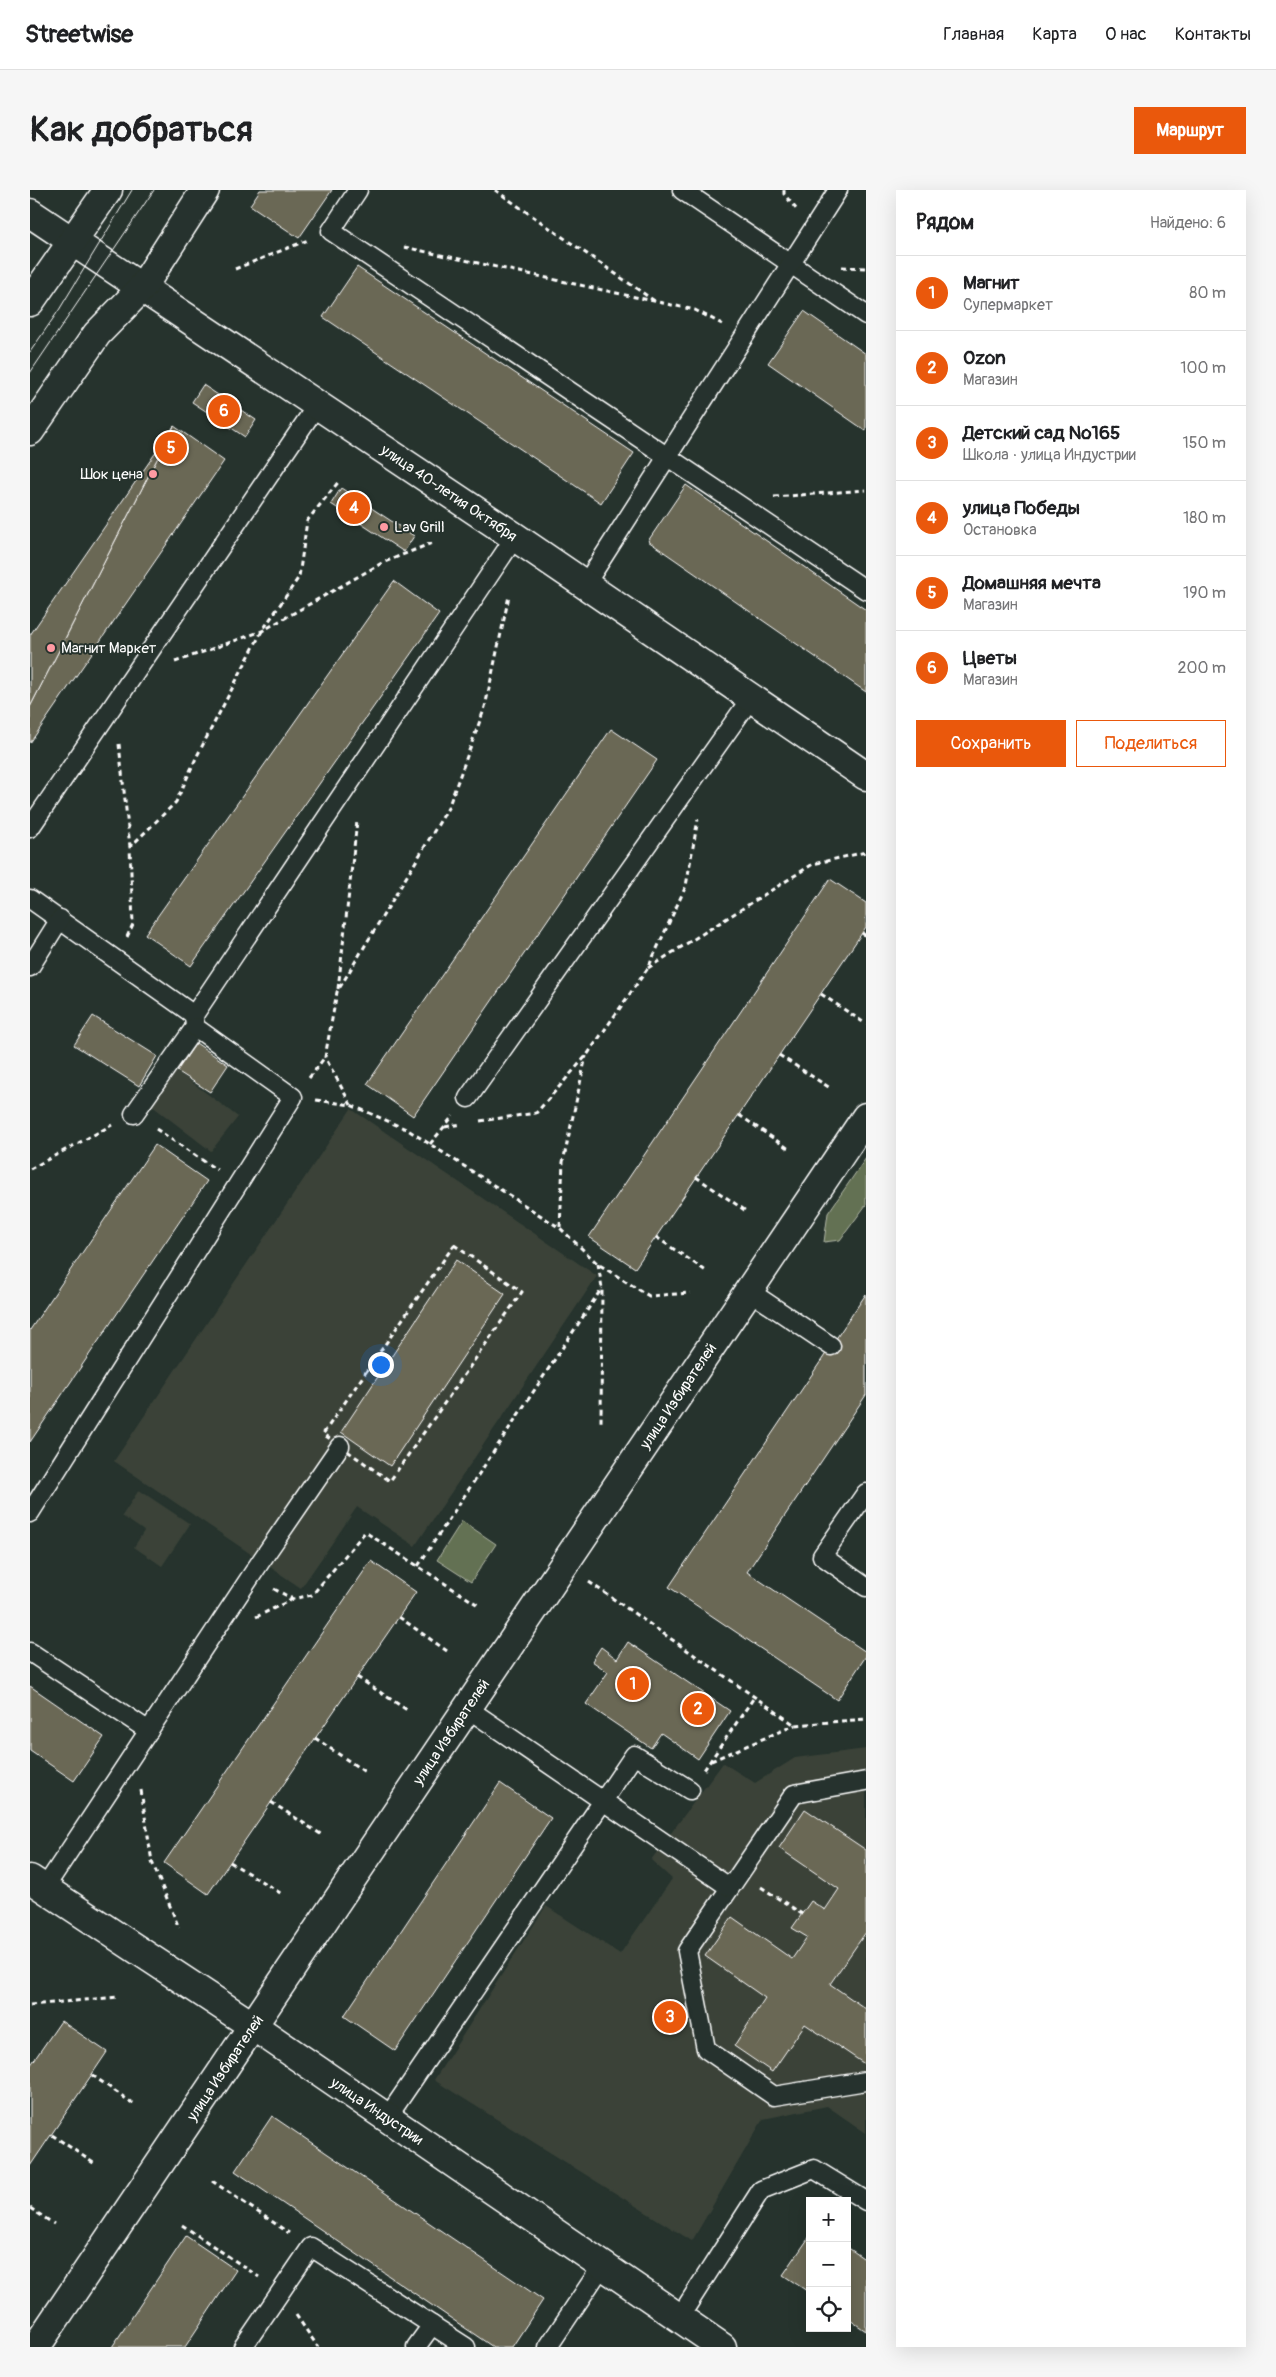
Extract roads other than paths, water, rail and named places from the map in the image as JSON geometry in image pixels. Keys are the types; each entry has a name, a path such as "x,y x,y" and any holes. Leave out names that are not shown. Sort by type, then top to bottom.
{"street":[{"path":"30,302 108,190"},
{"path":"30,431 97,334 142,288 205,190"},
{"name":"улица 40-летия Октября","path":"30,214 515,537 866,776"},
{"name":"улица Избирателей","path":"36,2347 866,1117"},
{"name":"улица Индустрии","path":"37,1884 253,2026 722,2347"}],"lane":[{"path":"358,190 331,231 866,590"},
{"path":"682,190 866,315"},
{"path":"585,585 838,190"},
{"path":"30,828 317,405"},
{"path":"134,1114 515,537"},
{"path":"468,1098 751,698"},
{"path":"30,899 118,961 293,1097 30,1513"},
{"path":"30,968 60,919"},
{"path":"749,1291 832,1346"},
{"path":"37,1884 135,1753 340,1446"},
{"path":"866,1492 822,1556 866,1587"},
{"path":"30,1652 149,1731"},
{"path":"467,1708 729,1887"},
{"path":"387,2118 634,1755 690,1790"},
{"path":"866,1781 794,1794 687,1950 706,2050 774,2096 866,2081"},
{"path":"680,2318 761,2190 814,2169 866,2201"},
{"path":"243,2347 310,2247 466,2347"},
{"path":"548,2347 602,2266"},
{"path":"416,2347 432,2325"}],"tram line":[{"path":"30,352 59,310 132,190"},
{"path":"30,373 154,190"}],"place":[{"name":"Цветы","path":"224,411"},
{"name":"Домашняя мечта","path":"171,448"},
{"name":"Шок цена","path":"153,474"},
{"name":"улица Победы","path":"354,508"},
{"name":"Lav Grill","path":"384,527"},
{"name":"Магнит Маркет","path":"51,648"},
{"name":"Магнит","path":"633,1684"},
{"name":"Ozon","path":"698,1709"},
{"name":"Детский сад №165","path":"670,2017"}]}
